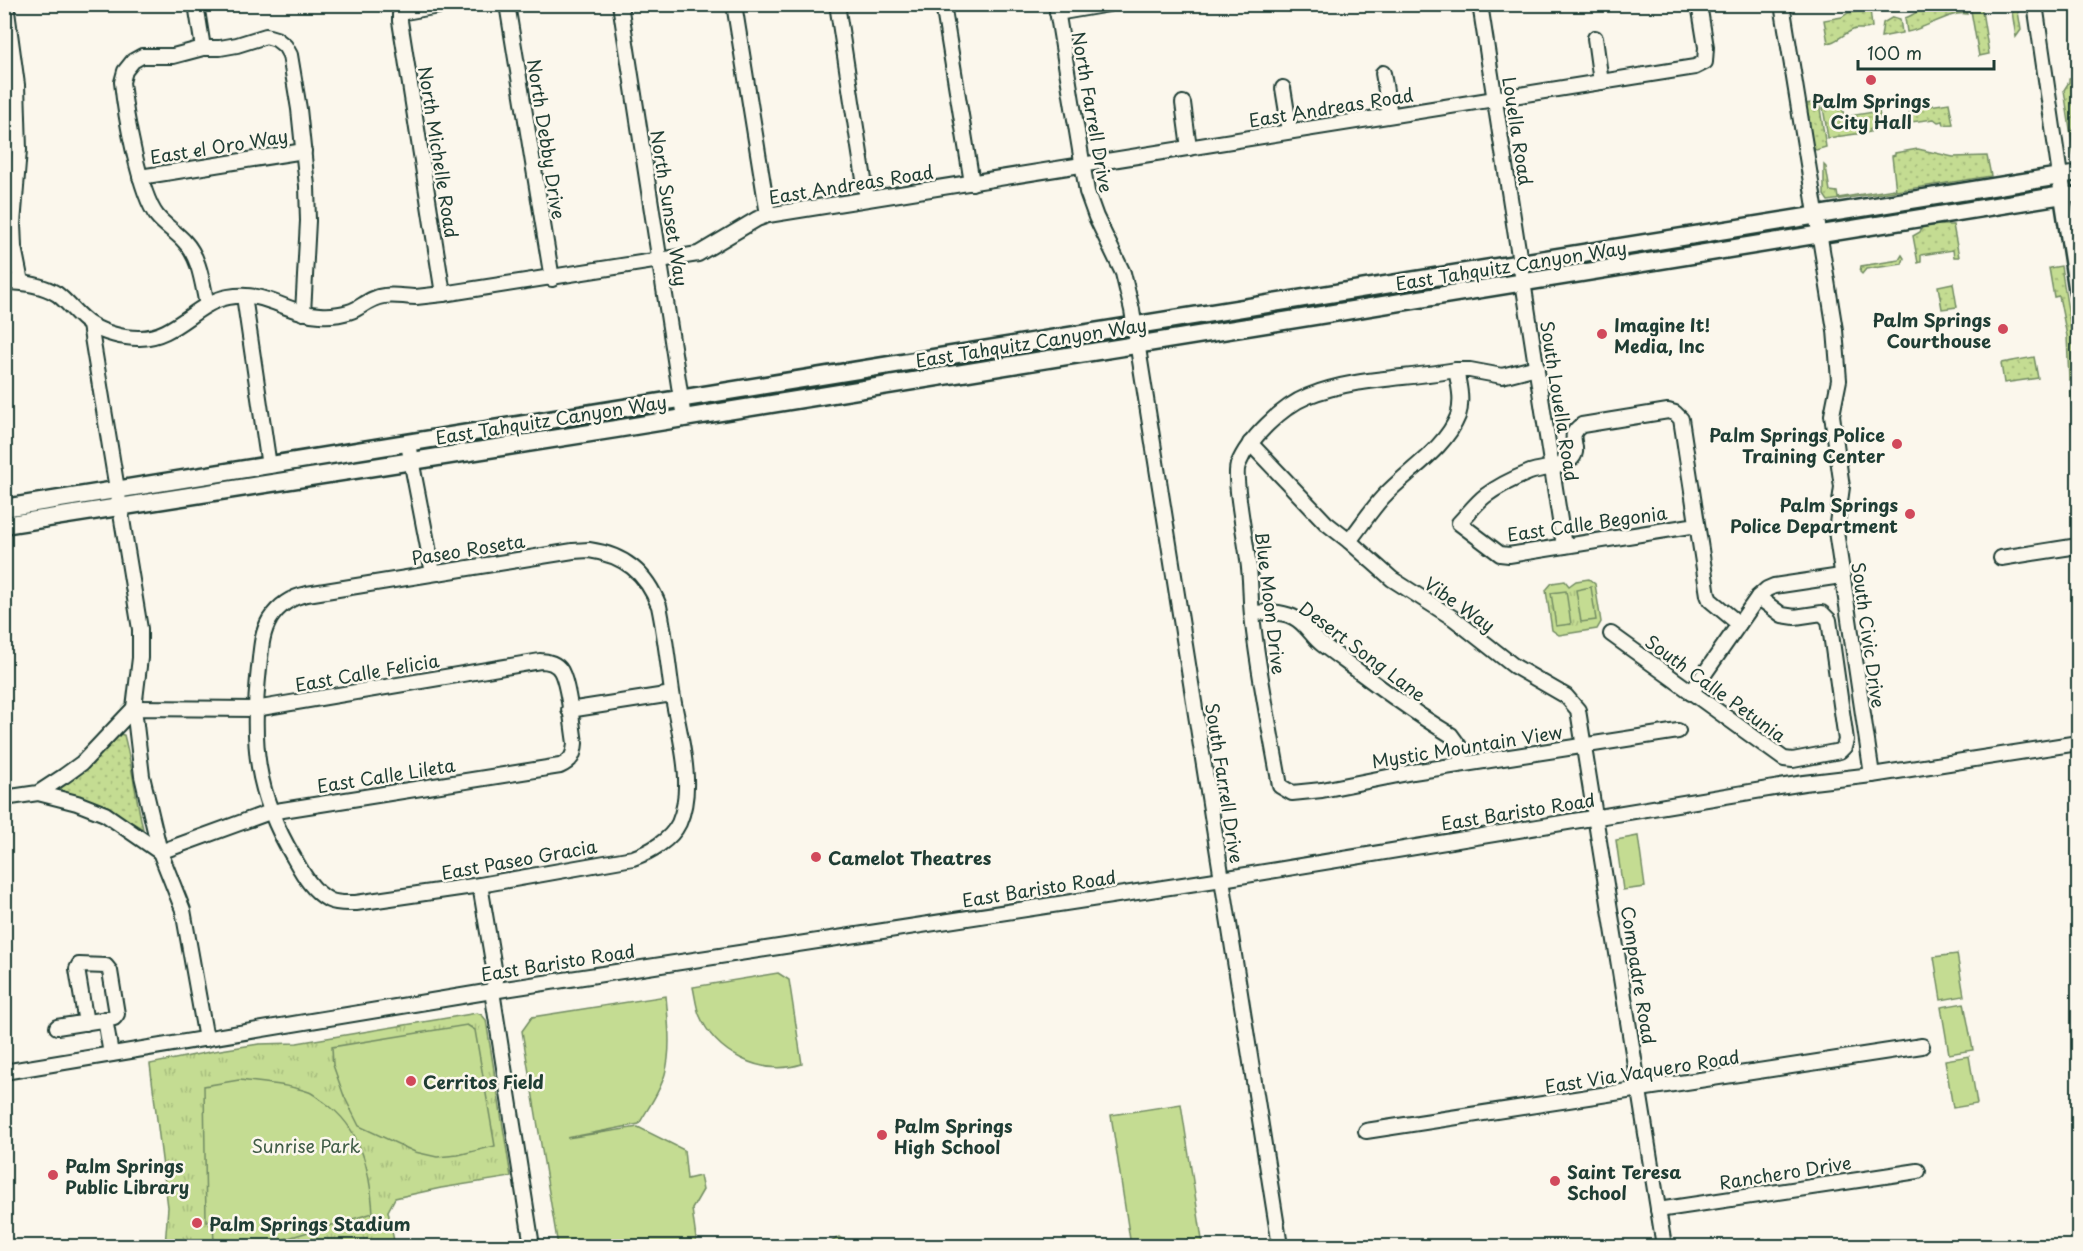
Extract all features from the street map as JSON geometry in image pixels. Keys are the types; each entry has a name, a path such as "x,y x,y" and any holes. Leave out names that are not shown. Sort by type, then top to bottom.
{"main road":[{"name":"East Tahquitz Canyon Way","path":"4,525 269,466 2060,176"},
{"path":"2060,176 2071,195 2079,293"},
{"name":"East Tahquitz Canyon Way","path":"5,507 118,498 411,461 2071,195"}],"street":[{"path":"6,4 11,85 19,150 13,224 14,247 21,282"},
{"path":"196,4 203,48"},
{"name":"North Michelle Road","path":"443,294 400,15 405,12 450,4"},
{"name":"North Debby Drive","path":"507,4 552,279"},
{"name":"North Sunset Way","path":"620,4 684,418"},
{"path":"734,4 768,215"},
{"path":"837,4 867,199"},
{"path":"943,4 972,183"},
{"path":"1056,9 1109,4"},
{"name":"Louella Road","path":"1480,4 1519,263"},
{"name":"East Andreas Road","path":"4,282 21,282 42,287 57,295 90,325 111,334 139,338 158,335 174,328 207,305 226,298 258,296 303,313 321,316 353,311 383,296 415,297 552,279 698,254 757,219 768,215 1695,68 1704,62 1706,47 1699,4"},
{"name":"South Civic Drive","path":"1782,4 1835,330 1839,380 1832,415 1842,487 1836,531 1872,775"},
{"path":"2035,4 2060,176 2079,173"},
{"name":"North Farrell Drive","path":"1056,9 1087,192 1096,217 1123,273 1134,326"},
{"path":"207,305 194,254 157,215 147,197 140,177 122,82 125,71 132,61 142,56 173,56 203,48 220,48 266,36 276,39 285,46 290,55 304,151 308,221 303,313"},
{"path":"1595,38 1601,82"},
{"path":"1383,73 1390,115"},
{"path":"1283,88 1290,131"},
{"path":"1183,103 1189,148"},
{"name":"East el Oro Way","path":"140,177 304,151"},
{"name":"South Louella Road","path":"1519,263 1564,546"},
{"path":"244,296 269,466"},
{"path":"90,325 140,629 140,658 134,708 142,776 160,852 183,910 206,1039"},
{"name":"South Farrell Drive","path":"1134,326 1280,1246"},
{"name":"Blue Moon Drive","path":"1277,770 1252,613 1251,582 1237,467 1251,443 1287,407 1308,396 1370,380 1470,369 1502,376 1537,368"},
{"path":"1350,540 1383,497 1435,448 1453,427 1459,413 1461,394 1456,370"},
{"path":"1552,466 1566,463 1573,457 1575,450 1573,436 1575,429 1582,425 1668,411 1675,412 1681,419 1710,600 1739,624"},
{"name":"Vibe Way","path":"1251,443 1326,524 1350,540 1392,579 1453,618 1514,666 1566,696 1578,710 1595,816"},
{"path":"408,444 433,573"},
{"name":"East Calle Begonia","path":"1552,466 1516,478 1485,496 1459,523 1500,554 1697,525"},
{"path":"2001,558 2079,546"},
{"name":"Paseo Roseta","path":"270,812 259,770 255,735 255,709 262,641 266,627 279,609 290,600 307,594 573,551 606,552 622,559 644,578 652,589 659,606 672,694"},
{"path":"1691,693 1758,597 1774,586 1841,576"},
{"name":"South Calle Petunia","path":"1611,634 1784,759 1793,760 1840,751 1846,740 1830,620 1822,613 1795,617 1782,615 1758,597"},
{"name":"Desert Song Lane","path":"1252,613 1268,611 1294,617 1317,640 1364,677 1451,735 1459,746 1462,764"},
{"name":"East Calle Felicia","path":"134,708 255,709 548,661 560,669 570,710"},
{"path":"570,710 672,694"},
{"name":"East Paseo Gracia","path":"270,812 282,838 315,890 330,901 341,903 356,903 480,885 633,858 648,853 670,835 679,824 685,795 685,764 672,694"},
{"path":"38,793 82,763 134,708"},
{"name":"East Calle Lileta","path":"160,852 270,812 560,766 569,762 574,753 575,743 570,710"},
{"name":"Mystic Mountain View","path":"1277,770 1280,786 1292,793 1305,792 1462,764 1678,731"},
{"name":"East Baristo Road","path":"4,1072 492,990 1222,879 1804,783 1872,775 2079,743"},
{"path":"4,798 38,793 76,803 105,814 160,852"},
{"name":"Compadre Road","path":"1595,816 1664,1246"},
{"path":"480,885 496,980 492,990 532,1246"},
{"path":"57,1027 86,1023 114,1018 117,1014 110,970 106,966 79,965 77,969 86,1023"},
{"path":"105,1019 111,1054"},
{"name":"East Via Vaquero Road","path":"1366,1131 1922,1046"},
{"name":"Ranchero Drive","path":"1658,1210 1918,1171"}],"green space":[{"path":"1929,5 1966,5 1967,14 1946,17 1907,32 1905,18"},
{"path":"1970,5 1981,5 1989,54 1979,56"},
{"path":"2011,5 2017,5 2021,30 2016,37"},
{"path":"1870,9 1872,27 1852,30 1828,43 1824,20"},
{"path":"1893,17 1900,19 1902,33 1881,37 1883,23"},
{"path":"2078,77 2073,88 2078,95 2078,160 2074,155 2064,90 2069,79"},
{"path":"1841,99 1844,117 1879,111 1881,125 1870,129 1870,132 1828,138 1822,101"},
{"path":"1819,102 1826,147 1816,150 1813,148 1805,104"},
{"path":"1949,103 1953,124 1944,125 1943,121 1938,122 1934,119 1911,122 1909,109"},
{"path":"1918,149 1953,157 1987,156 1991,176 1896,191 1892,156 1895,153"},
{"path":"1824,165 1830,191 1837,192 1838,198 1894,189 1895,191 1828,201 1824,195"},
{"path":"1953,225 1959,257 1954,257 1953,250 1921,255 1921,262 1918,263 1913,236 1920,232 1922,227"},
{"path":"1902,255 1904,258 1902,264 1866,269 1862,274 1860,272 1861,266 1899,260"},
{"path":"2061,266 2078,374 2077,378 2069,380 2067,336 2059,296 2054,297 2049,268"},
{"path":"1953,283 1957,307 1942,309 1938,286"},
{"path":"2034,357 2038,378 2004,383 2001,363"},
{"path":"2071,390 2078,391 2078,456 2072,424"},
{"path":"1589,579 1595,584 1601,622 1597,629 1559,635 1552,630 1546,590 1552,583 1565,581 1569,586 1576,581"},
{"path":"1591,587 1596,620 1581,622 1576,590"},
{"path":"1566,591 1571,624 1556,626 1551,593"},
{"path":"124,735 127,746 143,829 105,807 61,790 61,783 112,737"},
{"path":"1638,836 1645,887 1623,890 1616,840"},
{"path":"1957,954 1964,996 1941,1000 1934,957"},
{"path":"778,973 789,980 802,1064 786,1067 756,1064 741,1058 716,1040 706,1028 698,1011 693,987"},
{"path":"666,996 669,1035 665,1074 654,1100 639,1124 567,1138 638,1127 684,1150 687,1179 700,1176 703,1190 692,1209 697,1246 558,1246 522,1031 532,1017"},
{"path":"1964,1003 1973,1050 1949,1054 1941,1007"},
{"name":"Sunrise Park","path":"477,1013 486,1020 511,1177 395,1198 388,1211 395,1246 165,1246 168,1207 150,1064 214,1051 259,1044 297,1043"},
{"name":"Cerritos Field","path":"467,1025 475,1030 495,1146 458,1155 437,1157 415,1152 359,1126 344,1096 333,1065 332,1047"},
{"path":"1969,1056 1977,1104 1953,1108 1945,1060"},
{"path":"239,1080 283,1085 309,1092 337,1113 347,1124 362,1152 373,1213 261,1246 218,1246 214,1243 213,1222 206,1222 204,1086"},
{"path":"1181,1104 1203,1246 1131,1246 1111,1115"},
{"path":"839,1237 852,1246 825,1246"}],"place":[{"name":"Palm Springs City Hall","path":"1871,80"},
{"name":"Palm Springs Courthouse","path":"2003,329"},
{"name":"Imagine It! Media, Inc","path":"1602,334"},
{"name":"Palm Springs Police Training Center","path":"1897,444"},
{"name":"Palm Springs Police Department","path":"1910,514"},
{"name":"Camelot Theatres","path":"816,857"},
{"name":"Cerritos Field","path":"411,1081"},
{"name":"Palm Springs High School","path":"882,1135"},
{"name":"Palm Springs Public Library","path":"53,1175"},
{"name":"Saint Teresa School","path":"1555,1181"},
{"name":"Palm Springs Stadium","path":"197,1223"}]}
